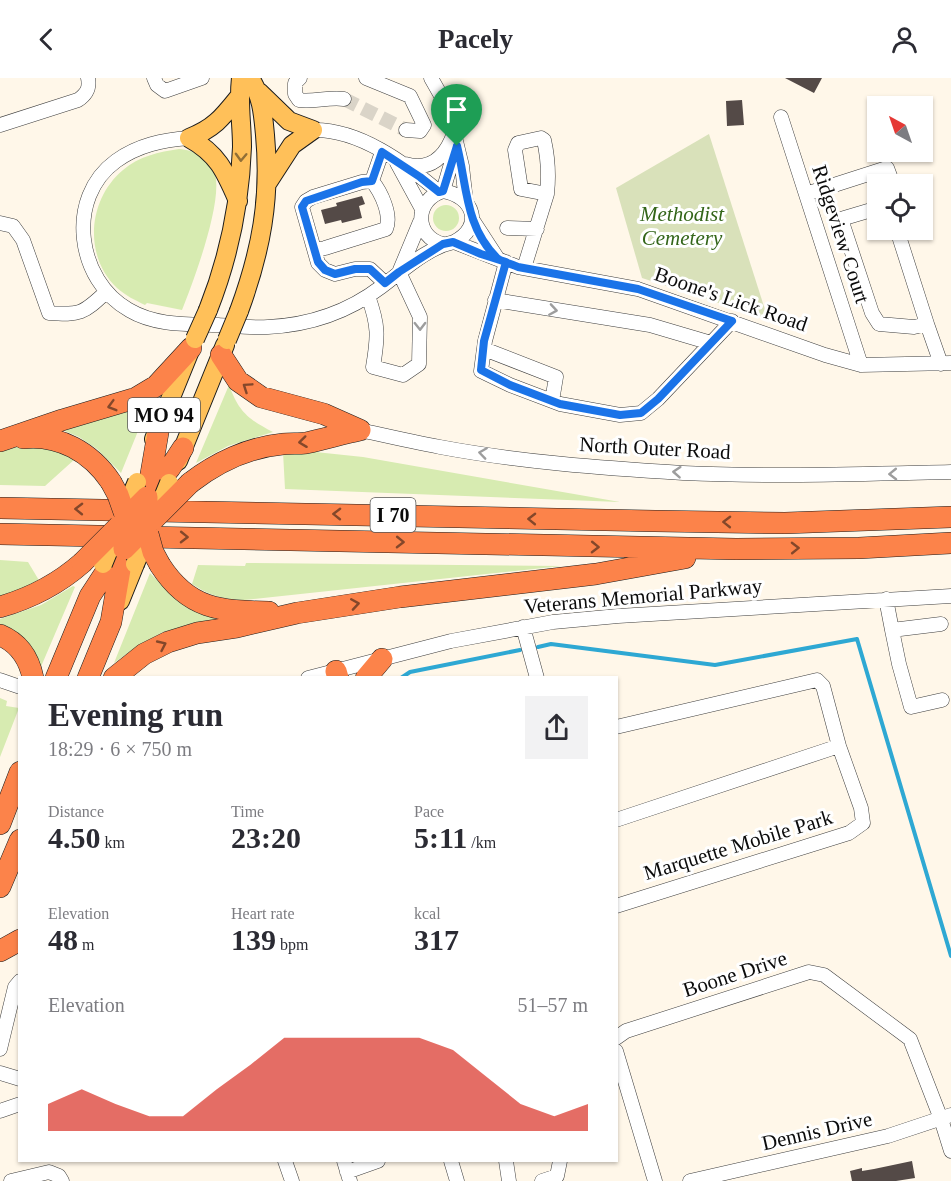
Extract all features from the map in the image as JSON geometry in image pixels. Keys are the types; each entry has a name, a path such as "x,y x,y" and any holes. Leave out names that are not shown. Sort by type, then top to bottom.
{"highway":[{"path":"1,440 140,397 162,381 193,344"},
{"path":"224,348 238,381 261,397 324,414 360,430"},
{"path":"159,427 149,526 160,565 172,583 183,592 215,609 297,613"},
{"path":"56,676 90,596 149,526 190,483 209,469 239,454 283,444 303,444 360,430"},
{"path":"1,440 35,437 55,440 88,456 103,470 111,482 123,519 119,561 111,622 89,676"},
{"path":"0,606 21,601 42,591 58,582 82,563 183,448"},
{"path":"866,521 951,502"},
{"name":"I 70","path":"0,508 655,522 785,523 951,517"},
{"name":"I 70","path":"0,534 736,549 859,548 951,543"},
{"path":"116,676 144,654 168,642 197,633 237,627 297,613 400,597 596,574 736,549"},
{"path":"0,635 22,650 27,676"},
{"path":"368,676 382,659"},
{"path":"0,824 4,803 18,776"},
{"path":"0,887 15,850"},
{"path":"15,850 18,873"},
{"path":"0,951 18,941"}],"main road":[{"path":"193,344 220,279 238,201 242,143 238,98 241,78"},
{"path":"254,85 289,122 313,130"},
{"path":"183,448 251,279 261,240 268,182 263,118 254,85"},
{"path":"189,138 215,125 238,98"},
{"path":"268,182 292,145 313,130"},
{"path":"189,138 203,146 216,158 238,201"},
{"name":"MO 94","path":"159,427 193,344"}],"street":[{"path":"0,125 78,100 87,92 88,78"},
{"path":"154,78 157,86 165,91 202,78"},
{"path":"300,78 295,83 295,94 299,100 344,99"},
{"path":"366,78 410,96 424,125 420,131 406,130"},
{"path":"410,96 434,83 448,108 462,166 466,201"},
{"name":"Ridgeview Court","path":"781,117 861,365"},
{"path":"313,130 327,129 340,132 371,145 441,192 455,194 466,201 470,207 472,219 502,260 481,370 510,385 552,401 620,415 641,413 658,399 732,321"},
{"path":"189,138 152,143 133,150 115,162 102,174 93,190 84,219 84,245 87,261 106,292 128,310 157,321 257,327 286,326 328,316 368,296 399,272 467,233 472,219"},
{"path":"524,268 547,194 549,173 544,140 541,138 518,143 515,150 521,189 547,194"},
{"path":"396,162 420,167 428,165 437,161 455,139"},
{"path":"368,296 376,318 378,336 373,367 404,375 419,364 420,317 399,272 429,198 441,192 455,139"},
{"path":"372,181 382,152"},
{"path":"396,162 421,215 426,235 432,240 448,243"},
{"path":"868,174 887,168 889,174"},
{"path":"806,194 867,174"},
{"path":"372,181 380,191 387,218 386,229 317,250 312,247 302,207 306,201 362,182 372,181"},
{"path":"816,224 867,211"},
{"path":"841,219 868,305 879,324 914,327 927,324"},
{"path":"0,224 13,226 23,240 49,313 75,314 92,305 106,292"},
{"path":"507,228 537,229"},
{"path":"900,240 927,324 946,363"},
{"name":"Boone's Lick Road","path":"448,243 524,268 638,289 825,355 861,365 946,363"},
{"path":"315,248 318,262 325,270 335,274 355,269 370,269 385,283"},
{"path":"495,300 650,325 711,343"},
{"path":"484,345 556,376 552,401"},
{"name":"North Outer Road","path":"360,430 440,447 482,453 572,464 673,472 811,476 951,472"},
{"name":"Veterans Memorial Parkway","path":"337,674 382,659 451,641 523,627 618,616 951,596"},
{"path":"886,599 912,707 942,700"},
{"path":"892,630 941,624"},
{"path":"523,627 536,676"},
{"path":"0,680 18,679"},
{"name":"Marquette Mobile Park","path":"618,727 817,680 823,686 839,746 861,808 862,823 849,833 618,905"},
{"path":"618,819 839,746"},
{"name":"Boone Drive","path":"618,1037 626,1031 809,972 824,975 910,1039 946,1117 951,1151"},
{"path":"0,1049 15,987 18,983"},
{"path":"618,1058 655,1181"},
{"path":"0,1073 18,1078"},
{"path":"0,1111 18,1105"},
{"name":"Dennis Drive","path":"690,1181 888,1136 946,1117"},
{"path":"285,1162 292,1181"},
{"path":"347,1171 375,1162"},
{"path":"451,1162 457,1181"},
{"path":"506,1162 509,1181"},
{"path":"542,1181 557,1176 560,1162"},
{"path":"11,1181 49,1172 59,1176 62,1181"}],"green space":[{"name":"Methodist Cemetery","path":"709,134 768,319 642,278 616,188"},
{"path":"179,149 196,153 209,163 215,174 216,187 215,203 206,242 182,310 147,303 145,305 117,288 106,275 99,260 94,228 103,196 111,182 123,170 142,158"},
{"path":"446,205 455,209 459,218 455,227 446,231 437,227 433,218 437,209"},
{"path":"229,385 245,414 273,432 228,446 196,463"},
{"path":"151,399 121,473 97,449 79,437 60,429"},
{"path":"23,446 54,449 75,459 45,486 0,485 0,450"},
{"path":"306,451 363,457 620,502 285,489 283,452"},
{"path":"0,560 28,562 40,582 0,597"},
{"path":"246,563 562,566 244,600 217,596 192,584 198,565 245,566"},
{"path":"150,573 177,600 216,619 163,632 139,645 114,663"},
{"path":"73,586 75,587 40,669 0,625 0,619 41,605"},
{"path":"0,698 7,701 6,706 18,708 18,711 0,757"}],"building":[{"path":"785,78 822,78 814,93"},
{"path":"742,100 744,125 727,126 726,101"},
{"path":"362,196 365,204 359,206 362,218 325,224 321,210"},
{"path":"912,1161 915,1178 896,1181 852,1181 850,1171 862,1168 862,1171"}],"waterway":[{"path":"538,647 551,644 715,665 857,639 951,956"},
{"path":"404,676 410,672 520,650"}],"tunnel":[{"path":"344,99 406,130"}],"route":[{"path":"457,146 443,191 439,192 382,152 372,181 362,182 306,201 302,207 312,247 315,248 318,262 325,270 335,274 355,269 370,269 385,283 443,244 453,242 481,254 506,262 484,341 481,370 510,385 560,404 620,415 641,413 658,399 732,321 638,289 518,267 506,262 498,259 472,219 470,207 466,201 457,146"}]}
